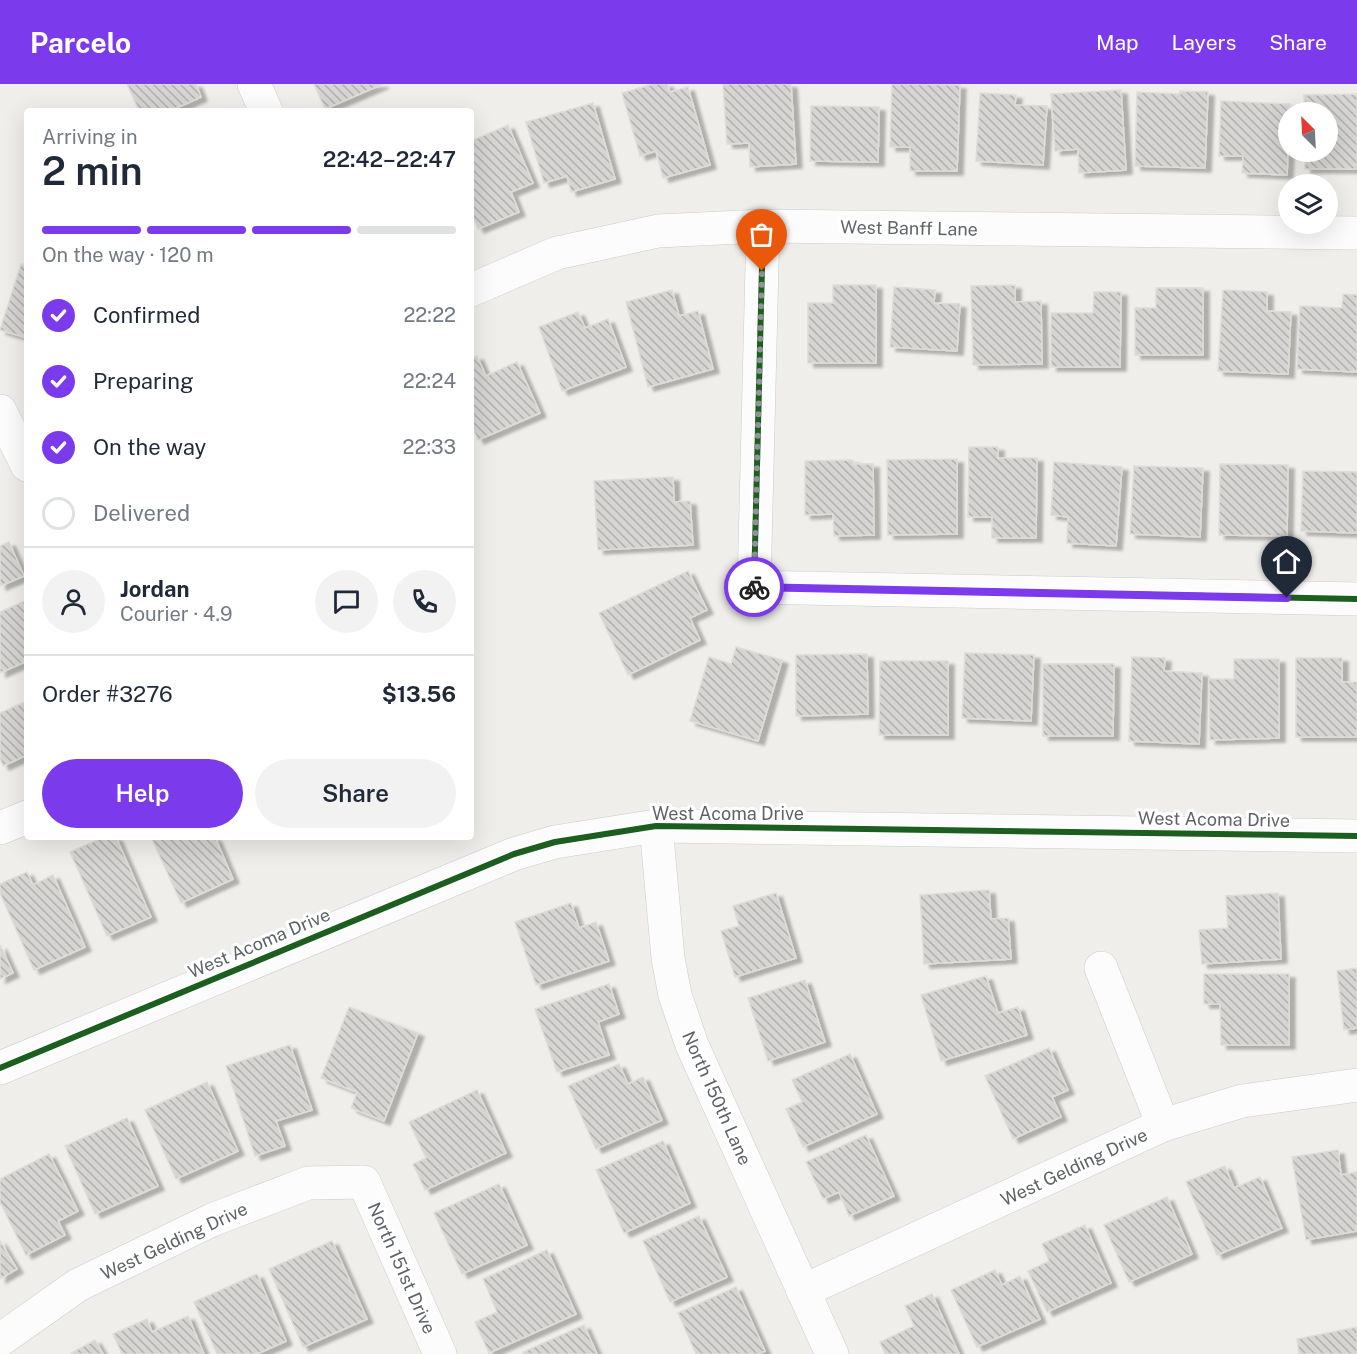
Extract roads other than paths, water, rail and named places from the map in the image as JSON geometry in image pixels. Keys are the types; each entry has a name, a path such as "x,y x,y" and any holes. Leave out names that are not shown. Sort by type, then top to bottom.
{"street":[{"path":"254,84 265,108"},
{"path":"763,226 754,587 1357,599"},
{"name":"West Banff Lane","path":"474,289 557,253 646,233 763,226 1357,233"},
{"path":"0,411 24,459"},
{"path":"0,828 24,818"},
{"name":"West Acoma Drive","path":"0,1068 505,858 555,842 656,826 1357,836"},
{"name":"North 150th Lane","path":"656,826 662,908 675,995 692,1045 832,1354"},
{"path":"1101,968 1163,1125"},
{"name":"West Gelding Drive","path":"803,1291 1163,1125 1242,1101 1357,1085"},
{"name":"West Gelding Drive","path":"0,1340 78,1286 212,1220 308,1183 364,1182"},
{"name":"North 151st Drive","path":"364,1182 440,1354"}]}
